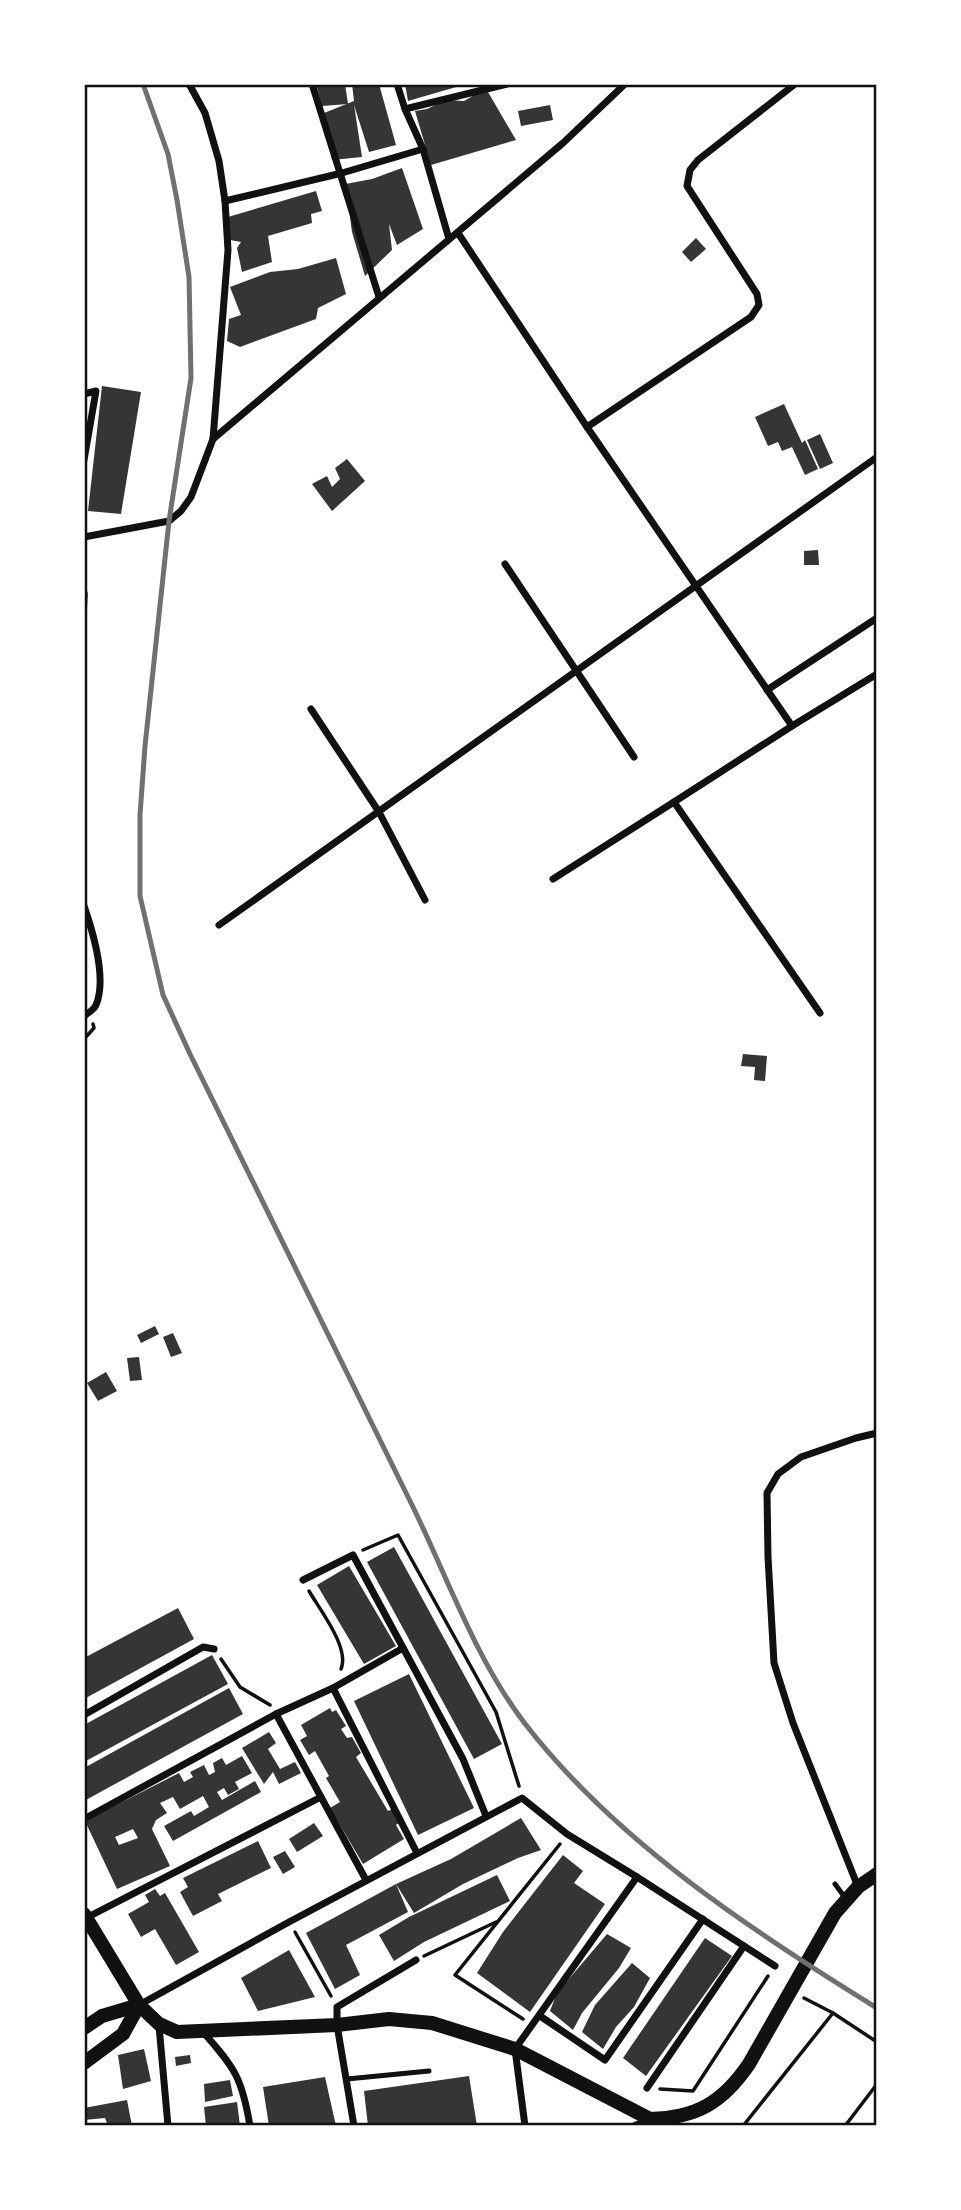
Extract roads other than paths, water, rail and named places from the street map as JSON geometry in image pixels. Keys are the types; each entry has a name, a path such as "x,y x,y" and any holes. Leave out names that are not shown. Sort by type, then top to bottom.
{"main road":[{"path":"85,1916 139,2005 159,2024 177,2032 390,2020 432,2023 515,2049 654,2123 688,2115 709,2106 735,2085 835,1913 858,1887 877,1874"},
{"path":"84,2028 102,2016 139,2005"},
{"path":"84,2063 123,2034 139,2005"}],"street":[{"path":"84,537 169,521 191,497 212,439 228,250 225,201 219,161 205,113 189,84"},
{"path":"312,84 379,297"},
{"path":"397,84 423,149 449,239"},
{"path":"405,109 508,84"},
{"path":"212,439 563,143 625,84"},
{"path":"587,427 751,317 759,305 757,294 687,186 690,170 698,160 795,84"},
{"path":"225,201 342,173 423,149"},
{"path":"458,233 792,726"},
{"path":"84,394 96,391 84,460"},
{"path":"219,925 877,457"},
{"path":"505,564 634,757"},
{"path":"767,690 877,618"},
{"path":"553,878 877,674"},
{"path":"311,709 379,812 425,900"},
{"path":"674,802 820,1013"},
{"path":"84,906 96,941 99,986 96,1006 84,1016"},
{"path":"858,1887 793,1723 774,1663 767,1493 778,1474 801,1457 877,1433"},
{"path":"303,1580 353,1555 463,1759 486,1816"},
{"path":"84,1715 202,1647 214,1649"},
{"path":"84,1819 275,1714 333,1688 403,1648"},
{"path":"333,1688 417,1853"},
{"path":"275,1714 366,1881"},
{"path":"85,1916 321,1797"},
{"path":"139,2005 522,1798 567,1834 775,1966"},
{"path":"525,2126 515,2049 638,1877"},
{"path":"540,2016 605,2060 703,1919"},
{"path":"647,2088 744,1946"},
{"path":"354,2126 337,2025 337,2007 416,1960"},
{"path":"159,2024 168,2126"},
{"path":"202,2031 230,2063 244,2091 250,2126"},
{"path":"634,2126 654,2123"}],"lane":[{"path":"835,1884 846,1899"},
{"path":"347,2079 429,2071"}],"railway":[{"path":"143,84 168,154 189,277 191,378 169,521 140,815 140,896 163,995 412,1505 463,1618 508,1700 562,1768 644,1846 689,1882 782,1948 877,2008"}]}
